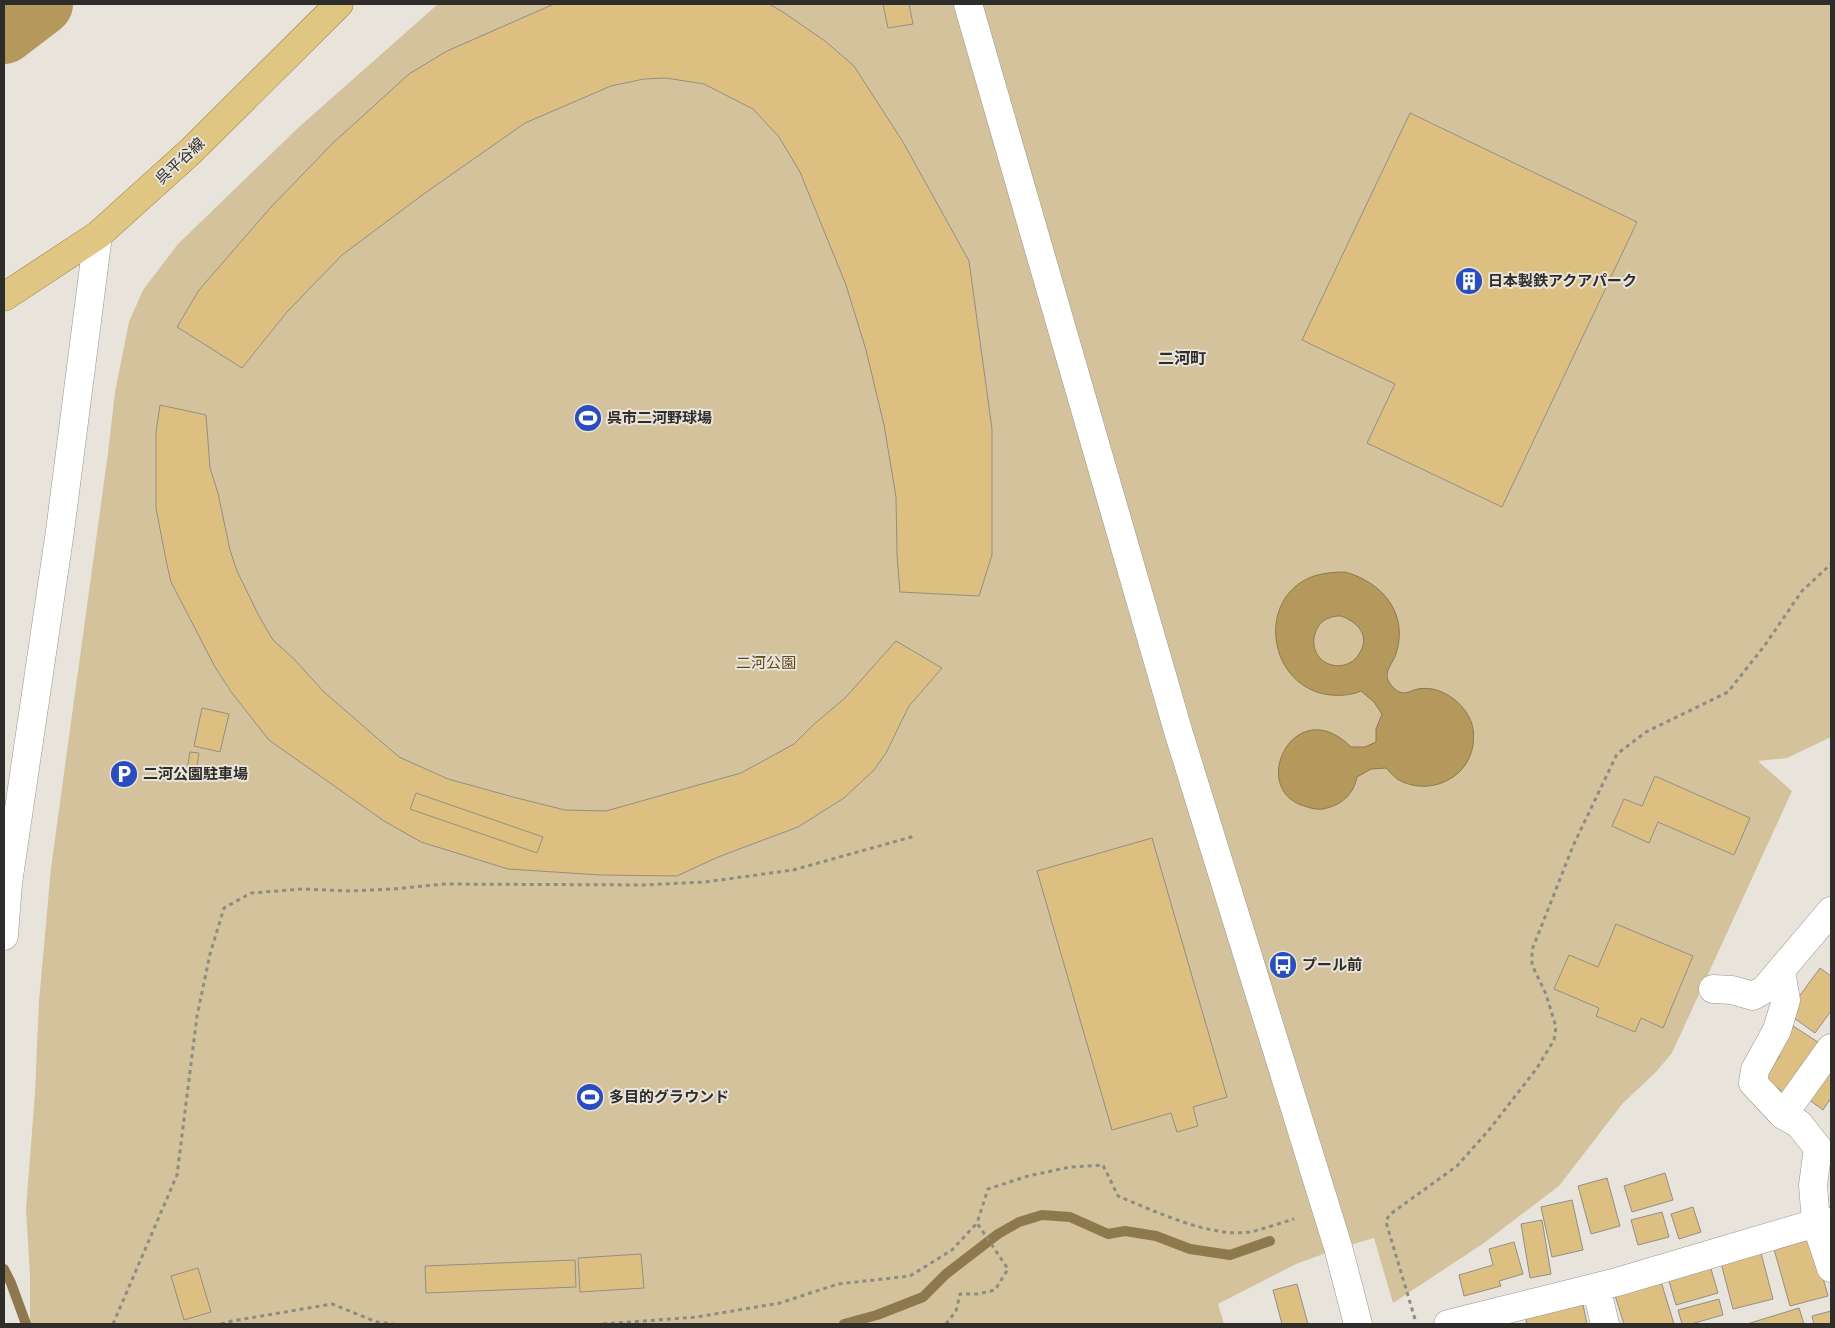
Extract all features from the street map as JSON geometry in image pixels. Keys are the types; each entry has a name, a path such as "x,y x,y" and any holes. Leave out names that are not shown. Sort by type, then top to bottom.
{"main road":[{"name":"呉平谷線","path":"4,297 98,235 191,151 339,4"}],"street":[{"path":"968,4 1179,734 1338,1247 1358,1324"},
{"path":"4,936 8,883 60,531 98,235"},
{"path":"1712,989 1732,990 1753,996 1765,989 1831,911"},
{"path":"1781,972 1786,1000 1777,1030 1755,1070 1753,1083 1782,1115 1799,1124 1818,1148 1813,1185 1824,1222 1831,1268"},
{"path":"1782,1115 1831,1048"},
{"path":"1448,1324 1596,1287 1824,1222"},
{"path":"1596,1287 1605,1324"}],"path":[{"path":"1417,1324 1386,1222 1388,1215 1457,1166 1489,1130 1536,1068 1554,1040 1556,1027 1546,994 1532,964 1532,950 1573,846 1617,754 1646,732 1728,692 1765,645 1802,590 1831,564"},
{"path":"113,1324 177,1175 197,1016 210,954 224,908 251,893 303,890 393,890 445,884 643,885 705,882 793,870 914,836"},
{"path":"603,1324 697,1316 780,1303 838,1284 910,1276 952,1250 977,1223 988,1189 1028,1176 1070,1167 1102,1165 1118,1196 1154,1211 1223,1233 1250,1232 1294,1219"},
{"path":"946,1324 956,1311 960,1294 978,1294 995,1290 1008,1269 977,1223"},
{"path":"222,1324 332,1304 376,1323 392,1324"}],"green space":[{"name":"二河公園","path":"438,4 1831,4 1831,737 1787,758 1758,761 1792,791 1672,1053 1656,1072 1623,1103 1559,1186 1484,1243 1393,1303 1374,1238 1296,1264 1218,1304 1224,1324 30,1324 30,1275 26,1209 35,1093 39,1001 51,868 115,392 129,322 143,290 178,244 299,127"}],"shaded area":[{"path":"1345,572 1370,583 1381,592 1389,601 1395,613 1399,625 1399,639 1396,654 1387,675 1389,682 1403,693 1418,689 1434,689 1455,700 1470,719 1474,735 1473,745 1470,757 1463,768 1455,776 1444,782 1421,786 1409,784 1397,779 1386,768 1371,769 1357,777 1356,783 1343,801 1324,809 1318,809 1301,805 1286,795 1279,780 1279,763 1286,748 1297,736 1313,730 1331,733 1351,747 1365,747 1376,742 1376,729 1382,714 1374,702 1361,691 1346,695 1331,695 1310,689 1293,677 1282,660 1276,641 1276,621 1282,603 1295,587 1314,576 1325,573","holes":["1341,616 1361,630 1364,641 1362,647 1355,659 1346,665 1329,664 1319,657 1314,647 1317,629 1330,617"]}],"building":[{"path":"554,4 769,4 825,41 854,66 903,142 969,261 992,429 992,555 979,596 900,592 896,497 884,425 866,350 846,285 800,172 779,137 753,109 704,84 666,78 644,79 611,86 525,123 425,193 342,255 287,312 242,368 177,327 199,290 271,207 333,143 409,74 447,51"},
{"path":"883,4 909,4 913,24 888,28"},
{"name":"日本製鉄アクアパーク","path":"1410,113 1637,222 1502,507 1367,443 1395,384 1302,340"},
{"path":"160,405 206,415 210,468 218,493 230,550 237,571 273,640 294,659 324,692 399,757 448,779 565,810 606,811 741,773 794,744 846,697 896,641 942,668 909,706 886,753 874,770 844,798 798,827 718,857 677,876 601,875 508,869 421,842 384,821 269,740 232,693 215,667 171,582 166,560 156,508 156,432"},
{"path":"202,708 229,714 220,752 194,746"},
{"path":"190,752 199,753 195,778 186,776"},
{"path":"1655,776 1750,818 1734,855 1658,822 1649,843 1612,826 1624,799 1642,806"},
{"path":"416,793 543,837 537,853 410,809"},
{"path":"1152,838 1227,1097 1193,1107 1198,1126 1177,1132 1171,1113 1112,1130 1037,871"},
{"path":"1616,924 1693,956 1663,1028 1641,1018 1635,1032 1596,1016 1599,1008 1554,989 1569,955 1598,967"},
{"path":"1820,968 1831,976 1831,1011 1815,1033 1787,1013"},
{"path":"1790,1024 1821,1044 1786,1094 1763,1078 1780,1056 1769,1050"},
{"path":"1825,1068 1831,1073 1831,1098 1823,1110 1804,1096"},
{"path":"1665,1173 1673,1200 1632,1212 1624,1186"},
{"path":"1607,1178 1620,1226 1591,1234 1578,1186"},
{"path":"1572,1200 1583,1250 1552,1257 1541,1207"},
{"path":"1693,1207 1701,1232 1679,1239 1671,1214"},
{"path":"1662,1212 1669,1237 1638,1245 1631,1220"},
{"path":"1542,1220 1551,1274 1530,1278 1521,1224"},
{"path":"1812,1238 1828,1296 1790,1306 1774,1249"},
{"path":"1514,1242 1523,1274 1499,1281 1501,1286 1464,1296 1459,1275 1493,1265 1489,1249"},
{"path":"1761,1253 1773,1299 1733,1309 1721,1263"},
{"path":"641,1254 644,1288 580,1292 578,1258"},
{"path":"575,1260 576,1287 426,1293 425,1266"},
{"path":"1709,1262 1718,1293 1676,1305 1667,1274"},
{"path":"198,1268 211,1312 184,1320 171,1276"},
{"path":"1659,1275 1674,1324 1624,1324 1613,1289"},
{"path":"1297,1284 1308,1324 1282,1324 1273,1290"},
{"path":"1719,1299 1723,1315 1691,1324 1682,1324 1678,1310"},
{"path":"1582,1300 1587,1324 1527,1324 1524,1313"},
{"path":"1799,1308 1804,1324 1747,1324"},
{"path":"1831,1311 1831,1324 1814,1324 1812,1316"}],"waterway":[{"path":"4,33 42,4"},
{"path":"844,1324 877,1315 923,1297 946,1274 998,1234 1019,1222 1042,1215 1070,1217 1108,1234 1125,1231 1156,1236 1190,1249 1230,1255 1270,1241"},
{"path":"4,1269 26,1324"}],"place":[{"name":"日本製鉄アクアパーク","path":"1469,281"},
{"name":"呉市二河野球場","path":"588,418"},
{"name":"二河公園駐車場","path":"124,774"},
{"name":"プール前","path":"1283,965"},
{"name":"多目的グラウンド","path":"590,1097"}],"district":[{"name":"二河町","path":"1182,358"}]}
